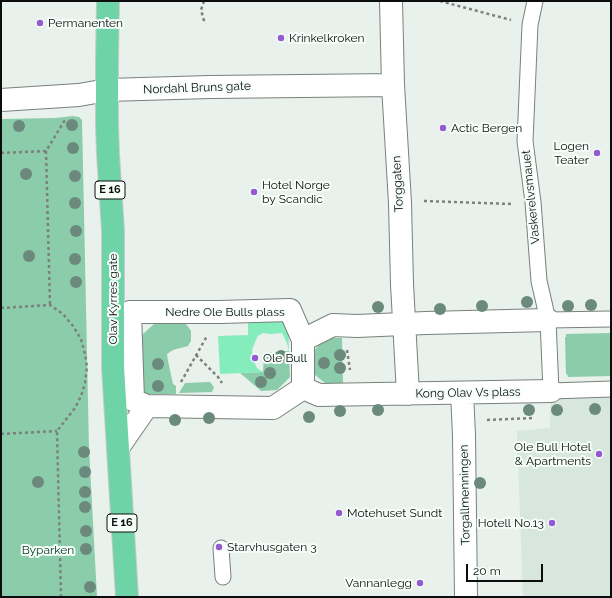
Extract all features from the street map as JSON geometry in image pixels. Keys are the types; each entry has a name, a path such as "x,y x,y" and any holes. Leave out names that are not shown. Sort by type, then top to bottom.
{"highway":[{"name":"Olav Kyrres gate","path":"108,1 107,90 108,154 113,231 113,367 127,597"}],"street":[{"name":"Torggaten","path":"391,1 393,85 400,203 402,284"},
{"name":"Nordahl Bruns gate","path":"1,100 79,95 107,90 393,85"},
{"name":"Kong Olav Vs plass","path":"402,284 408,394 551,391"},
{"path":"113,291 128,302 130,312 133,366 133,400 146,406 273,408 303,388 319,395 408,394"},
{"name":"Nedre Ole Bulls plass","path":"130,312 290,310 303,340 303,388"},
{"path":"303,340 333,325 357,326 548,320"},
{"name":"Torgallmenningen","path":"462,393 464,421 466,597"},
{"path":"118,448 146,406"}],"lane":[{"name":"Vaskerelvsmauet","path":"534,1 530,25 525,141 533,202 539,281 548,320 551,391"},
{"path":"548,320 611,319"},
{"path":"551,391 611,389"},
{"path":"221,548 223,577"}],"path":[{"path":"204,1 201,10 204,24"},
{"path":"440,1 530,25"},
{"path":"50,305 46,151 65,119"},
{"path":"1,153 46,151"},
{"path":"400,203 429,201 517,204 533,202"},
{"path":"1,308 50,305 63,314 73,326 81,339 85,354 87,367 85,383 81,396 75,408 57,431 61,597"},
{"path":"176,406 179,385 220,312"},
{"path":"346,346 353,395"},
{"path":"196,355 218,377 235,408"},
{"path":"464,421 534,418"},
{"path":"1,434 57,431"}],"shaded area":[{"path":"288,320 289,351 282,333 263,333 258,336 255,342 252,350 253,359 257,368 263,372 220,374 218,336 248,335 248,322"},
{"path":"611,389 611,597 523,597 517,431 550,428 551,391"}],"green space":[{"name":"Byparken","path":"73,116 79,117 82,120 89,448 97,597 1,597 1,119 55,118"},
{"path":"181,322 186,324 191,331 191,341 188,346 173,350 167,354 173,384 176,386 176,394 141,394 142,335 154,324"},
{"path":"611,333 611,376 568,377 566,374 566,334"},
{"path":"334,338 342,338 343,384 325,383 315,375 312,369 311,360 314,351 321,342"},
{"path":"289,351 290,377 277,390 261,391 240,373 263,372 264,353"},
{"path":"210,382 214,387 212,392 179,393 185,383"}],"place":[{"name":"Permanenten","path":"40,23"},
{"name":"Krinkelkroken","path":"281,38"},
{"name":"Actic Bergen","path":"443,128"},
{"name":"Logen Teater","path":"597,153"},
{"name":"Hotel Norge by Scandic","path":"254,192"},
{"name":"Ole Bull","path":"255,358"},
{"name":"Ole Bull Hotel & Apartments","path":"599,454"},
{"name":"Motehuset Sundt","path":"339,513"},
{"name":"Hotell No.13","path":"552,523"},
{"name":"Starvhusgaten 3","path":"219,547"},
{"name":"Vannanlegg","path":"420,583"}]}
